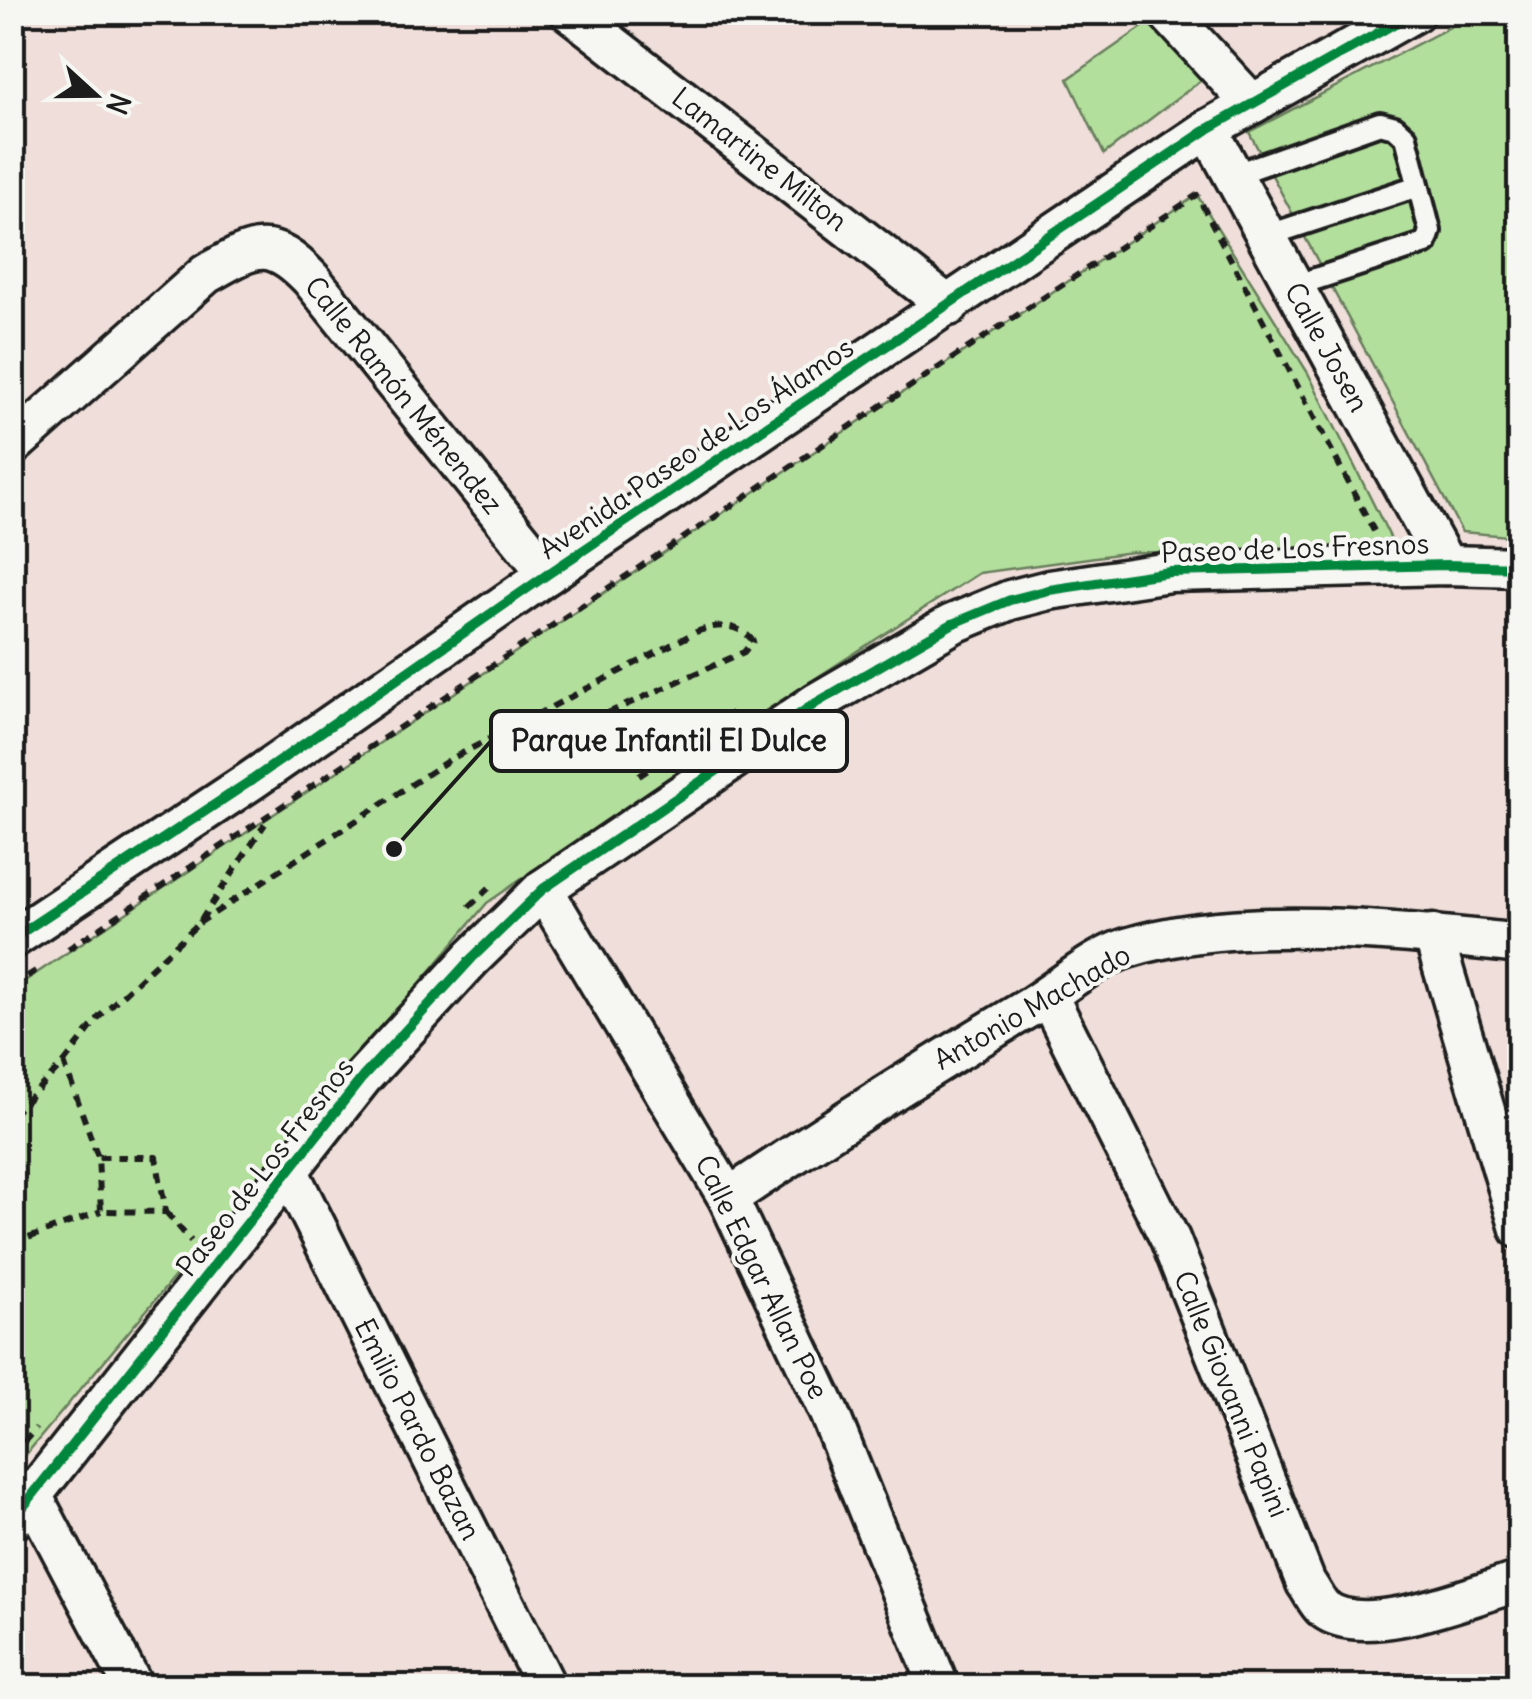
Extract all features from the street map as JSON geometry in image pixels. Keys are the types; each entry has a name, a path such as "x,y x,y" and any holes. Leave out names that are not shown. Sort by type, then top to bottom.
{"street":[{"name":"Lamartine Milton","path":"570,12 950,306"},
{"path":"1167,12 1252,104"},
{"name":"Avenida Paseo de Los Álamos","path":"12,939 1208,129 1415,12"},
{"name":"Calle Josen","path":"1208,129 1446,565"},
{"name":"Calle Ramón Ménendez","path":"12,446 206,274 251,251 283,253 311,279 548,574"},
{"name":"Paseo de Los Fresnos","path":"23,1509 362,1078 472,958 543,889 816,703 952,624 1010,600 1066,586 1170,572 1446,565 1520,567"},
{"name":"Calle Edgar Allan Poe","path":"543,889 728,1198 828,1413 938,1686"},
{"name":"Antonio Machado","path":"728,1198 880,1097 1122,949 1171,937 1273,928 1433,934 1520,944"},
{"path":"1433,934 1520,1229"},
{"name":"Calle Giovanni Papini","path":"1048,996 1170,1239 1306,1583 1323,1608 1348,1620 1380,1622 1520,1581"},
{"name":"Emilio Pardo Bazan","path":"289,1172 546,1686"},
{"path":"23,1509 133,1686"}],"lane":[{"path":"1233,175 1380,122 1395,127 1406,137 1430,232 1426,242 1294,286"},
{"path":"1266,236 1418,186"}],"path":[{"path":"60,954 1197,195 1376,535"},
{"path":"12,1114 64,1063 100,1017 200,922 449,760 713,626 733,626 753,641 744,652 552,738 551,745 562,756 574,757 690,739 737,710"},
{"path":"252,780 268,818"},
{"path":"200,922 268,818"},
{"path":"12,986 44,964"},
{"path":"64,1063 98,1157 102,1211"},
{"path":"98,1157 156,1156 166,1212 191,1241"},
{"path":"12,1244 102,1211 166,1212"}],"green space":[{"path":"1477,13 1519,13 1519,537 1462,532 1249,132"},
{"path":"1154,19 1211,73 1104,154 1068,79"},
{"path":"1197,195 1308,373 1400,557 1132,552 979,573 768,709 487,903 13,1470 13,989"}],"cycle path":[{"path":"12,939 1208,129 1415,12"},
{"path":"12,1521 362,1078 472,958 543,889 816,703 952,624 1010,600 1049,590 1170,572 1446,565 1520,567"}],"place":[{"name":"Parque Infantil El Dulce","path":"394,849"}]}
